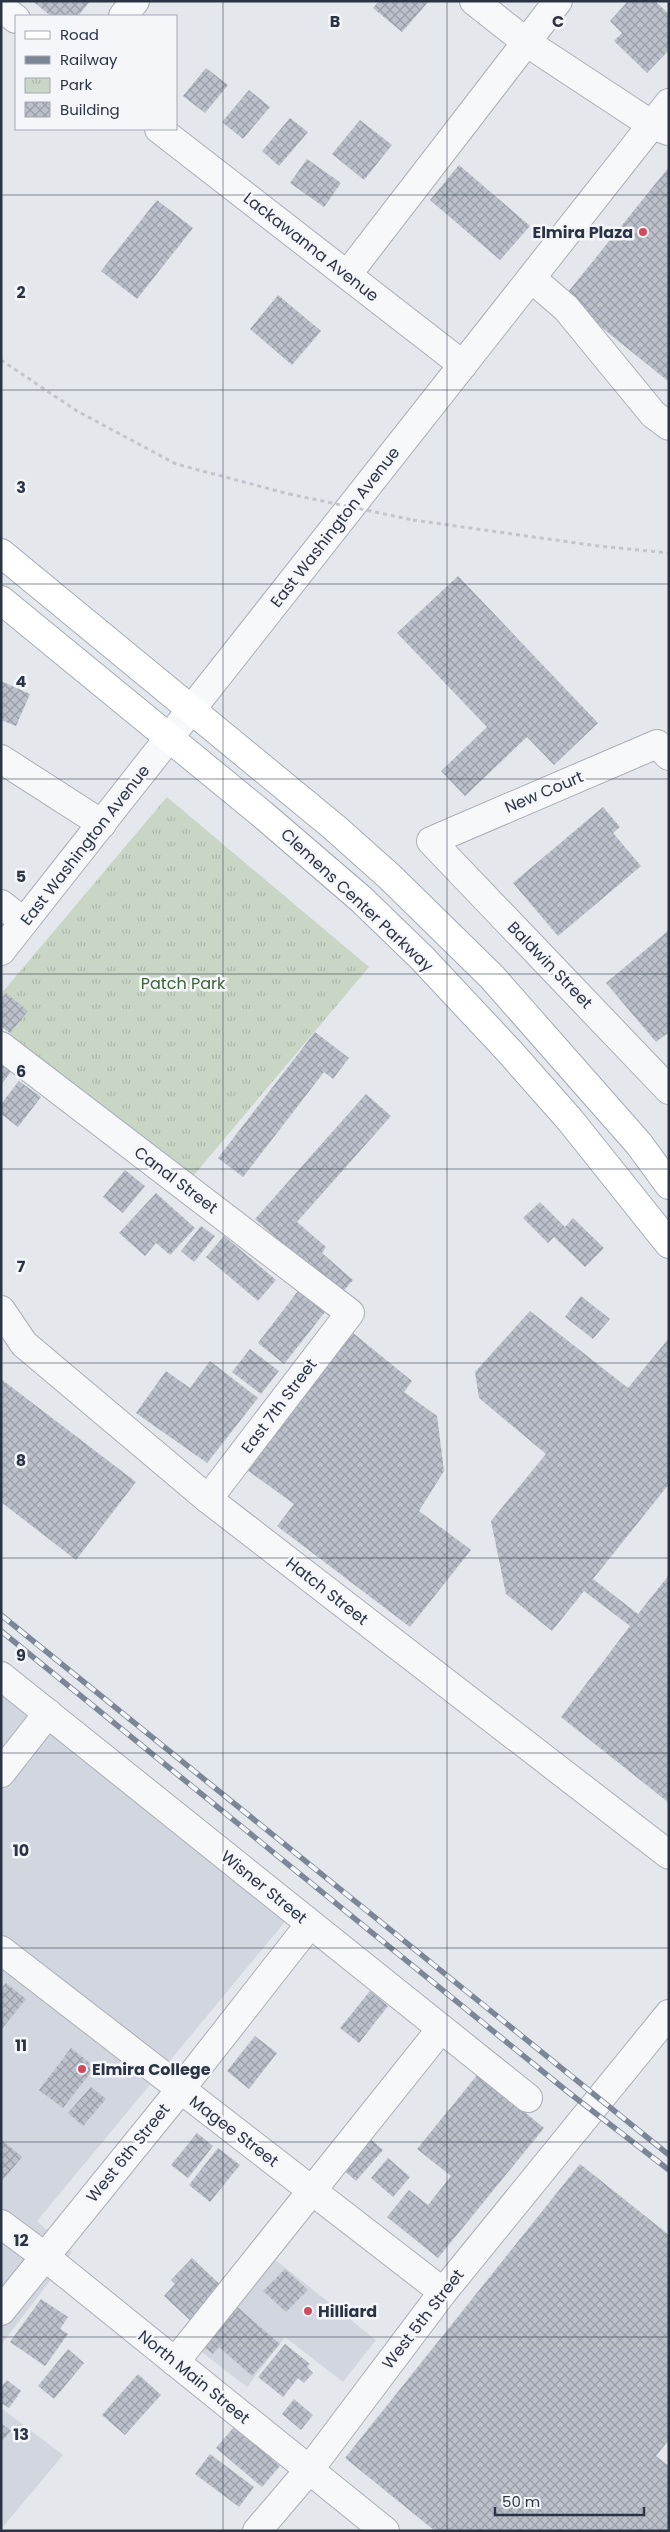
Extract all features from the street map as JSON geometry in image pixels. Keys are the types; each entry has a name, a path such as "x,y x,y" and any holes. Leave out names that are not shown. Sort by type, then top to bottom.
{"main road":[{"path":"1,553 376,864 492,977 633,1137 669,1184"},
{"name":"Clemens Center Parkway","path":"1,600 319,862 422,958 475,1013 570,1120 669,1244"}],"street":[{"path":"124,15 135,1"},
{"path":"474,1 526,42 660,128"},
{"path":"347,275 558,1"},
{"path":"1,7 15,17"},
{"name":"East Washington Avenue","path":"1,951 531,278 660,128 669,103"},
{"name":"Lackawanna Avenue","path":"160,130 463,365"},
{"path":"531,278 566,308 653,414 669,426"},
{"name":"New Court","path":"431,840 663,750"},
{"path":"1,759 102,824"},
{"name":"Baldwin Street","path":"431,840 669,1090"},
{"path":"1,904 24,922"},
{"name":"Canal Street","path":"1,1046 350,1313"},
{"name":"Hatch Street","path":"1,1310 24,1344 208,1500 669,1855"},
{"name":"East 7th Street","path":"208,1500 350,1313"},
{"name":"Wisner Street","path":"1,1676 528,2098"},
{"path":"1,1773 48,1713"},
{"name":"West 6th Street","path":"1,2311 180,2090 310,1924"},
{"name":"Magee Street","path":"1,1950 443,2292"},
{"name":"West 5th Street","path":"257,2531 309,2470 443,2292 669,2014"},
{"path":"176,2362 441,2029"},
{"name":"North Main Street","path":"1,2224 44,2256 385,2531"}],"path":[{"path":"1,360 77,411 176,464 288,494 413,520 669,554"}],"shaded area":[{"name":"Elmira College","path":"1,1684 289,1917 37,2221 72,2252 1,2345"},
{"path":"268,2254 376,2340 343,2382 285,2337 247,2387 194,2346"},
{"path":"1,2408 63,2455 1,2529"}],"green space":[{"name":"Patch Park","path":"167,797 369,967 188,1182 1,1026 1,994"}],"building":[{"path":"32,1 90,1 79,15 50,15"},
{"path":"379,1 429,1 402,32 373,8"},
{"path":"628,1 655,1 669,14 669,50 647,73 614,41 622,33 610,21"},
{"path":"206,68 228,85 205,113 183,96"},
{"path":"249,90 270,107 243,139 222,122"},
{"path":"290,118 308,132 279,166 262,151"},
{"path":"360,120 392,145 364,180 332,154"},
{"path":"307,159 341,183 324,207 290,183"},
{"path":"459,165 530,226 500,260 430,200"},
{"name":"Elmira Plaza","path":"669,167 669,382 564,297"},
{"path":"157,200 193,228 137,299 101,271"},
{"path":"278,295 321,331 292,365 250,329"},
{"path":"458,576 598,723 554,765 527,737 465,796 441,771 487,727 397,633"},
{"path":"1,681 30,694 16,726 1,720"},
{"path":"603,807 620,827 613,833 641,866 558,936 513,883"},
{"path":"669,930 669,1032 656,1042 606,983"},
{"path":"6,993 28,1011 10,1033 1,1026 1,999"},
{"path":"315,1032 349,1058 333,1079 324,1072 243,1177 218,1158"},
{"path":"1,1060 13,1069 1,1085"},
{"path":"19,1081 41,1097 18,1127 1,1114 1,1104"},
{"path":"366,1094 391,1116 297,1222 326,1247 322,1253 353,1280 340,1295 255,1219"},
{"path":"125,1170 145,1186 123,1213 103,1197"},
{"path":"156,1193 195,1228 170,1255 156,1243 145,1256 119,1233"},
{"path":"540,1202 565,1227 573,1218 604,1248 585,1267 554,1237 548,1243 523,1218"},
{"path":"201,1226 215,1236 194,1262 181,1251"},
{"path":"224,1236 276,1280 258,1301 206,1257"},
{"path":"298,1291 325,1312 284,1364 258,1343"},
{"path":"581,1296 610,1319 593,1339 565,1317"},
{"path":"530,1311 628,1388 669,1338 669,1484 593,1579 638,1614 669,1575 669,1803 561,1717 630,1626 584,1591 552,1631 506,1594 491,1521 546,1454 479,1398 475,1372"},
{"path":"353,1333 412,1381 404,1392 437,1416 444,1471 419,1511 471,1550 410,1627 277,1526 294,1504 247,1470"},
{"path":"250,1349 279,1371 261,1394 232,1372"},
{"path":"210,1361 258,1398 207,1463 136,1413 166,1371 190,1388"},
{"path":"1,1379 136,1482 76,1560 1,1502"},
{"path":"6,1983 26,1999 1,2030 1,1989"},
{"path":"370,1991 388,2006 359,2043 340,2028"},
{"path":"255,2036 277,2053 249,2089 227,2071"},
{"path":"71,2048 95,2067 63,2108 39,2090"},
{"path":"478,2074 544,2128 438,2258 387,2217 409,2190 428,2205 451,2176 417,2149"},
{"path":"91,2087 106,2099 83,2126 68,2113"},
{"path":"197,2133 213,2146 188,2178 171,2165"},
{"path":"365,2134 383,2150 356,2181 338,2165"},
{"path":"3,2141 22,2157 1,2182 1,2143"},
{"path":"218,2148 240,2165 210,2202 189,2185"},
{"path":"388,2158 410,2177 393,2197 371,2178"},
{"path":"580,2164 669,2235 669,2440 656,2456 669,2466 669,2531 435,2531 345,2458"},
{"path":"192,2258 225,2289 193,2323 164,2296 175,2284 171,2280"},
{"path":"285,2269 308,2290 286,2312 263,2291"},
{"path":"41,2299 68,2317 60,2329 68,2334 45,2366 10,2342"},
{"path":"234,2304 280,2344 252,2376 219,2347 213,2354 200,2344"},
{"path":"285,2344 310,2364 307,2367 313,2373 304,2383 298,2378 283,2397 258,2377"},
{"path":"68,2349 84,2363 54,2399 38,2386"},
{"path":"138,2374 161,2395 125,2435 102,2415"},
{"path":"7,2380 21,2391 9,2408 1,2403 1,2387"},
{"path":"294,2399 313,2415 301,2430 282,2414"},
{"path":"1,2423 11,2431 1,2442"},
{"path":"234,2427 280,2466 262,2487 216,2448"},
{"path":"210,2454 254,2487 239,2507 195,2474"}],"railway":[{"path":"1,1615 669,2155"},
{"path":"1,1631 568,2092 669,2170"}],"place":[{"name":"Elmira Plaza","path":"643,232"},
{"name":"Elmira College","path":"82,2069"},
{"name":"Hilliard","path":"308,2311"}]}
